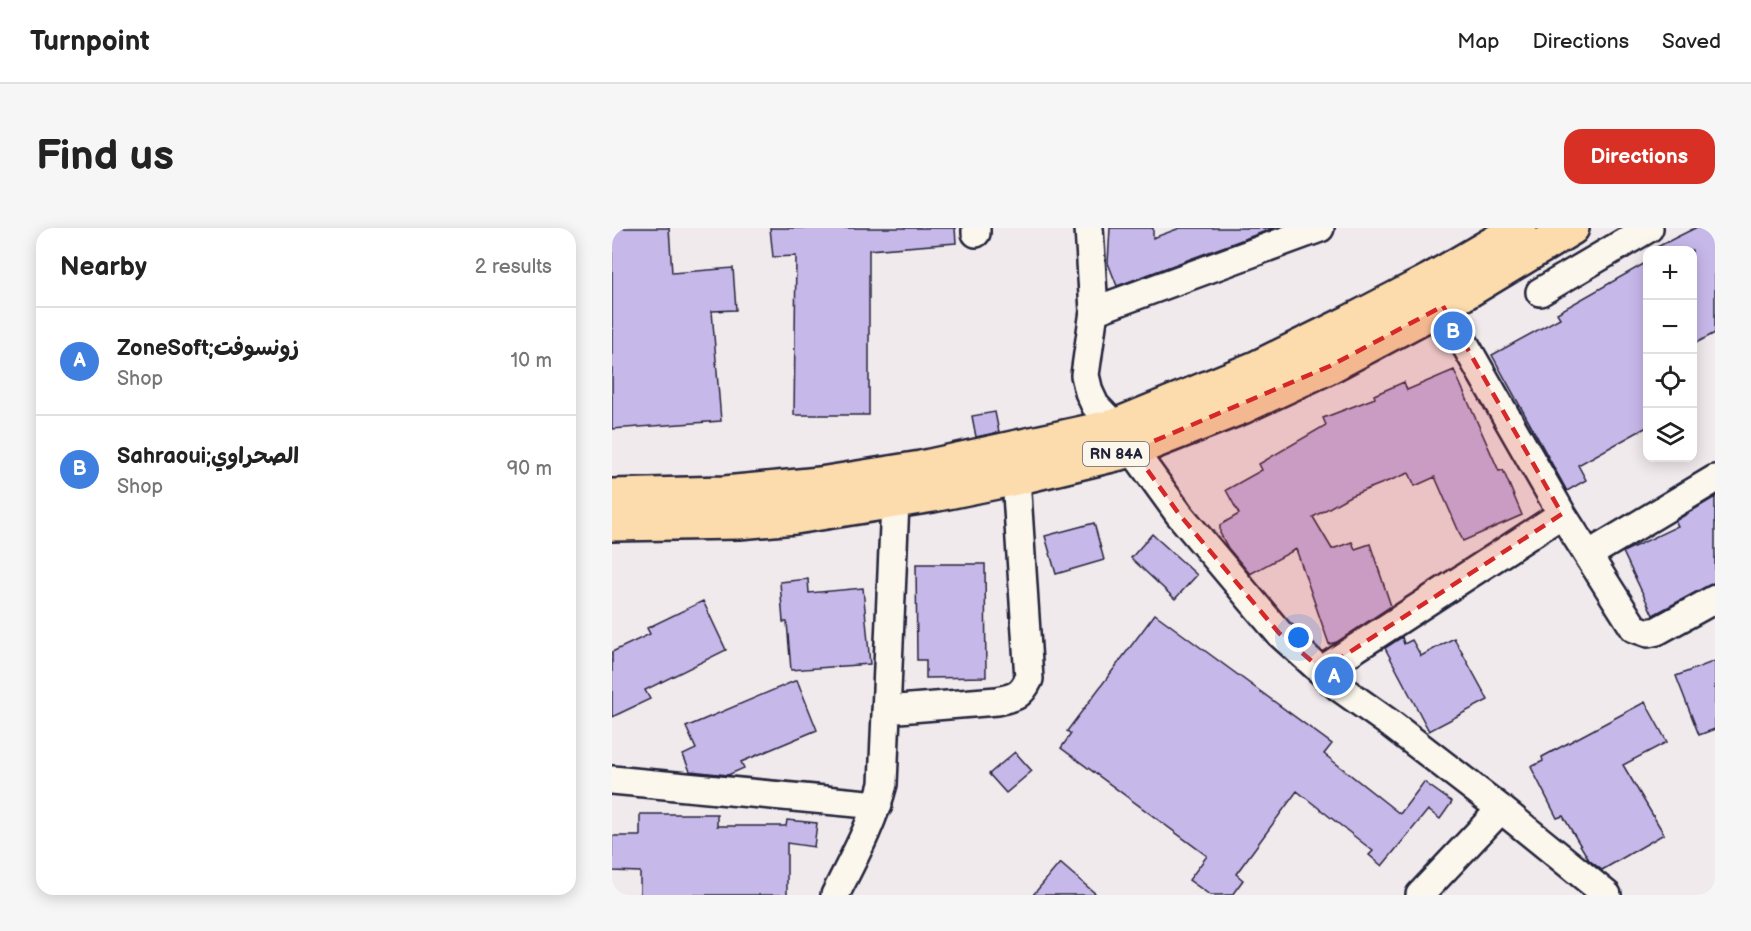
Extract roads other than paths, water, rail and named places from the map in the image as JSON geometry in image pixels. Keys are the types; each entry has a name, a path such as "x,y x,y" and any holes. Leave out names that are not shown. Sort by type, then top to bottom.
{"main road":[{"name":"RN 84A","path":"612,524 739,522 795,517 1001,452 1124,438 1256,368 1429,281 1520,228"},
{"name":"RN 84A","path":"612,496 725,493 820,484 894,487 1016,478 1124,438 1242,407 1310,375 1443,306 1572,228"}],"street":[{"path":"1089,228 1094,311 1085,375 1089,392 1095,405 1124,438 1179,514 1279,633 1340,688 1501,809 1607,895"},
{"path":"1094,311 1320,228"},
{"path":"1540,291 1649,228"},
{"path":"1443,306 1562,514 1634,628 1648,633 1658,631 1715,599"},
{"path":"886,710 997,701 1012,698 1023,691 1029,679 1016,478"},
{"path":"1588,555 1715,479"},
{"path":"835,895 878,805 883,784 894,487"},
{"path":"1322,670 1562,514"},
{"path":"612,780 878,805"},
{"path":"1420,895 1501,809"}],"place":[{"name":"Sahraoui;الصحراوي","path":"1453,331"},
{"name":"ZoneSoft;زونسوفت","path":"1334,676"}]}
